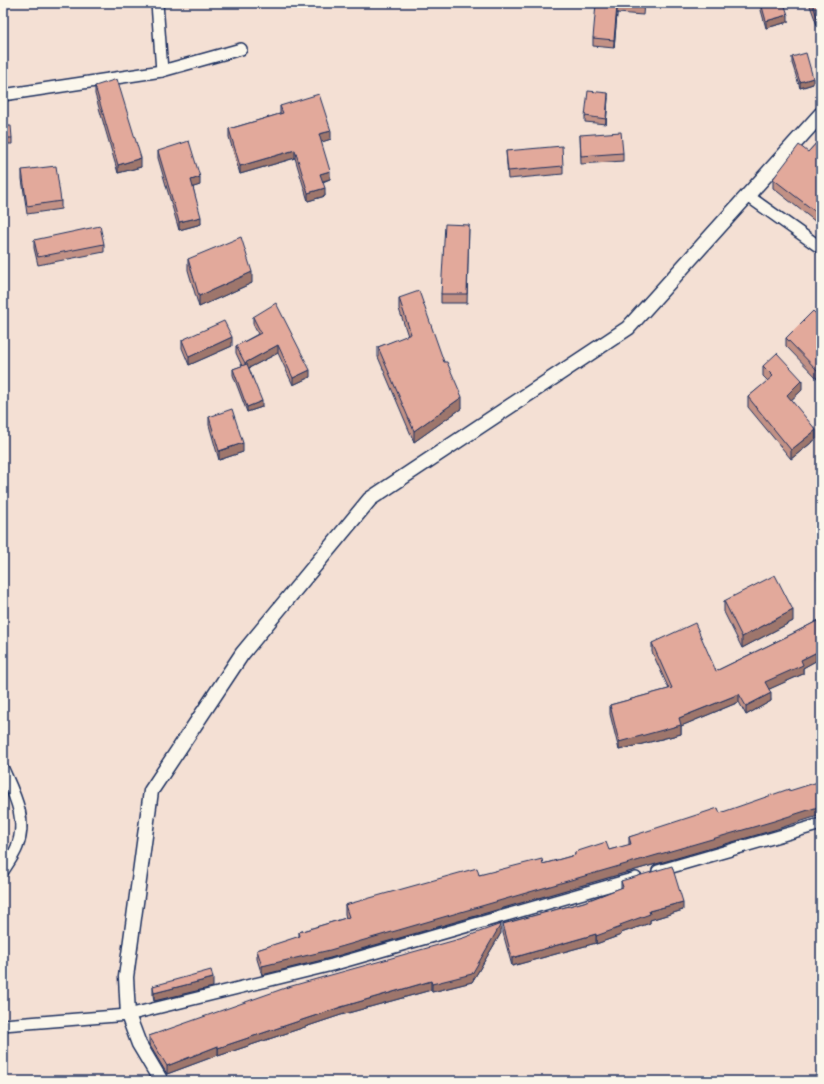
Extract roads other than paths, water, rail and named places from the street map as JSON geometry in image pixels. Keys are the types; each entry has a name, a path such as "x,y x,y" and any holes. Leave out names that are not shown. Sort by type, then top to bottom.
{"street":[{"path":"157,3 162,71"},
{"path":"3,95 162,71 241,49"},
{"path":"161,1081 139,1044 128,1015 126,977 151,791 242,654 370,499 628,328 821,114"},
{"path":"748,196 821,248"},
{"path":"3,769 19,806 22,827 17,847 3,871"},
{"path":"3,1025 128,1015 332,965 821,824"}]}
